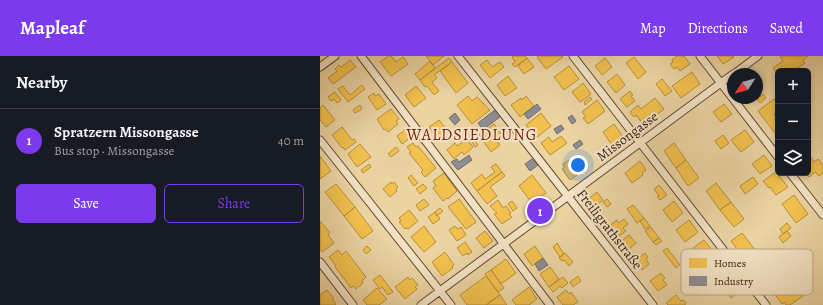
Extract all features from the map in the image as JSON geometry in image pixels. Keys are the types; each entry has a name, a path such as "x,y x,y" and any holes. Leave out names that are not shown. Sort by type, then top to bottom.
{"street":[{"path":"320,67 335,56"},
{"path":"362,56 550,305"},
{"name":"Freiligrathstraße","path":"458,56 653,305"},
{"path":"573,56 723,249"},
{"path":"700,56 775,153"},
{"name":"Missongasse","path":"741,68 758,56"},
{"name":"Missongasse","path":"421,305 727,78"},
{"path":"320,140 451,305"},
{"path":"792,176 823,215"},
{"path":"320,262 353,305"},
{"path":"758,295 766,305"}],"building: Homes":[{"path":"388,56 391,56 396,62 403,57 408,64 391,76 380,62"},
{"path":"426,56 444,56 433,65"},
{"path":"525,56 527,58 515,67 512,64 515,62 512,57"},
{"path":"677,56 684,56 690,64 680,71 677,67 674,69 670,64"},
{"path":"717,56 733,56 734,57 723,64"},
{"path":"780,56 808,56 803,60 805,63 798,68 775,68 775,71 773,68 783,61"},
{"path":"537,57 563,57 546,69"},
{"path":"634,57 646,72 638,79 626,63"},
{"path":"449,58 452,62 434,75 437,78 432,82 439,91 434,95 420,80"},
{"path":"527,58 534,67 524,74 518,66"},
{"path":"605,58 612,67 602,75 595,66"},
{"path":"350,60 356,67 333,84 328,78 337,71 335,69 339,65 341,67"},
{"path":"487,60 492,67 500,62 504,67 490,78 480,65"},
{"path":"430,61 435,68 420,80 415,74"},
{"path":"452,62 468,83 456,93 440,71"},
{"path":"569,66 579,79 564,90 554,77"},
{"path":"692,72 700,84 681,98 672,86"},
{"path":"617,74 625,85 616,93 607,82"},
{"path":"508,76 517,88 505,96 497,85"},
{"path":"662,79 672,91 665,96 656,84"},
{"path":"583,83 591,94 580,102 572,92"},
{"path":"362,85 365,89 348,102 338,89 343,86 350,95"},
{"path":"416,86 426,98 414,107 405,95"},
{"path":"630,91 633,95 631,96 635,101 627,107 620,99"},
{"path":"335,92 341,100 337,103 334,99 331,101 328,97"},
{"path":"374,93 375,96 379,94 386,104 377,110 368,97"},
{"path":"468,96 472,101 477,97 490,110 472,124 457,105"},
{"path":"526,96 534,106 520,117 511,105 521,98 522,100"},
{"path":"590,97 592,99 585,105 584,102"},
{"path":"655,98 664,109 644,125 636,115 634,117 630,112 638,105 641,109"},
{"path":"774,99 775,100 775,133 758,111"},
{"path":"597,100 605,111 588,124 583,118 586,117 582,112"},
{"path":"724,104 732,114 721,122 713,112"},
{"path":"323,105 335,120 326,127 320,120 320,108"},
{"path":"360,105 362,109 355,113 353,110"},
{"path":"391,109 399,119 396,121 398,124 388,132 386,129 384,130 377,119"},
{"path":"541,113 551,126 536,138 526,125"},
{"path":"439,120 447,130 437,138 429,127"},
{"path":"494,124 504,138 498,142 500,145 491,152 479,135"},
{"path":"614,124 626,141 615,149 603,132"},
{"path":"342,127 352,140 354,139 356,142 345,150 332,135"},
{"path":"406,129 412,136 402,144 397,136"},
{"path":"745,130 754,142 741,152 731,140"},
{"path":"723,135 729,143 721,149 715,141"},
{"path":"561,136 567,143 550,155 541,143 549,137 552,142"},
{"path":"474,138 478,145 475,147 471,140"},
{"path":"467,139 473,147 464,155 462,152 454,159 447,150 455,143 457,146"},
{"path":"413,143 416,147 418,146 436,168 425,177 421,172 423,170 409,153 411,152 407,147"},
{"path":"674,143 686,160 676,168 664,151"},
{"path":"360,144 371,157 357,167 348,154"},
{"path":"396,147 399,151 391,157 388,154"},
{"path":"764,155 772,166 760,174 752,164"},
{"path":"320,156 331,171 320,179"},
{"path":"811,158 814,162 818,159 823,165 823,173 819,176 815,172 811,175"},
{"path":"574,159 583,171 570,180 562,169 565,167 563,164 569,160 571,162"},
{"path":"686,160 699,178 688,186 676,168"},
{"path":"640,161 646,170 642,173 643,175 632,183 625,173"},
{"path":"369,164 371,167 363,173 361,170"},
{"path":"496,164 502,172 477,191 471,183 482,174 485,179 495,172 491,167"},
{"path":"502,172 505,176 490,187 497,196 487,204 477,191"},
{"path":"444,173 457,191 448,199 447,198 443,201 433,188 436,186 433,181"},
{"path":"775,173 775,176 779,176 788,187 776,195 763,181"},
{"path":"411,175 418,183 414,186 408,178"},
{"path":"532,175 546,193 532,203 519,186"},
{"path":"753,177 758,184 745,194 740,186"},
{"path":"391,182 392,184 394,182 398,187 396,189 397,191 390,197 383,189"},
{"path":"716,183 731,202 720,210 706,191"},
{"path":"336,184 355,207 344,216 325,192"},
{"path":"423,184 427,188 420,194 416,189"},
{"path":"659,185 667,195 660,200 654,189"},
{"path":"597,192 603,200 593,208 587,200"},
{"path":"794,195 808,214 796,223 782,204"},
{"path":"424,199 429,205 420,211 416,205"},
{"path":"459,199 476,222 466,229 448,207"},
{"path":"537,199 540,203 532,209 528,204"},
{"path":"607,199 611,204 607,207 603,202"},
{"path":"498,200 503,208 506,206 512,217 502,224 494,214 497,213 490,206"},
{"path":"512,201 517,208 513,211 508,204"},
{"path":"674,201 683,213 672,222 663,210"},
{"path":"731,202 744,219 734,227 720,210"},
{"path":"633,205 644,218 637,223 627,209"},
{"path":"355,207 373,231 362,239 344,216"},
{"path":"440,208 443,211 437,216 435,212"},
{"path":"409,210 418,221 408,229 405,229 399,222 401,221 399,218"},
{"path":"435,212 440,219 433,224 428,217"},
{"path":"644,218 650,226 645,229 640,221"},
{"path":"624,219 628,224 623,228 626,231 619,236 617,233 614,236 608,227 617,220 619,223"},
{"path":"689,220 698,232 685,242 676,230"},
{"path":"320,221 330,233 328,235 334,243 322,252 320,249"},
{"path":"787,223 791,228 783,234 780,229"},
{"path":"424,226 436,242 424,252 411,237"},
{"path":"455,226 458,229 461,227 466,235 457,241 449,230"},
{"path":"651,227 659,238 653,242 645,231"},
{"path":"485,231 493,241 484,248 476,238"},
{"path":"787,231 791,236 783,243 779,237"},
{"path":"742,233 754,249 737,249 731,241"},
{"path":"629,235 636,243 627,251 620,242"},
{"path":"659,238 662,241 656,245 653,242"},
{"path":"704,240 711,249 694,249 693,248"},
{"path":"465,242 472,252 463,256 457,248"},
{"path":"557,243 564,254 560,257 553,247"},
{"path":"367,246 371,250 366,254 363,250"},
{"path":"535,246 543,258 532,266 524,254"},
{"path":"667,248 680,265 676,268 663,251"},
{"path":"338,250 342,255 346,251 366,277 362,281 363,283 356,289 354,286 351,288 329,257"},
{"path":"445,252 454,265 452,267 453,268 442,276 432,262"},
{"path":"565,253 573,262 569,266 564,260 562,261 559,258"},
{"path":"645,253 648,257 646,259 649,264 642,270 635,261"},
{"path":"506,259 516,273 501,284 491,270"},
{"path":"550,267 559,279 549,287 540,274"},
{"path":"491,270 504,288 498,292 485,274"},
{"path":"661,273 665,278 663,280 667,285 658,291 650,281"},
{"path":"380,275 393,292 388,295 382,287 380,289 373,280"},
{"path":"486,276 500,295 486,305 467,305 460,295"},
{"path":"578,276 581,281 573,287 570,282"},
{"path":"408,277 410,280 412,278 418,285 415,287 417,289 405,299 395,287"},
{"path":"563,277 568,283 562,288 560,286 553,292 549,287"},
{"path":"529,287 537,299 529,305 516,305 512,300"},
{"path":"377,288 387,299 379,305 367,305 363,300"},
{"path":"327,290 333,297 336,304 335,305 320,304 320,295"},
{"path":"566,290 569,294 571,292 578,302 573,305 563,305 557,297"},
{"path":"500,295 507,305 486,305"},
{"path":"676,295 681,301 683,300 686,303 685,305 668,305 666,303"},
{"path":"775,295 803,296 790,305 786,305 785,302 782,304"}],"building: Industry":[{"path":"537,104 541,109 528,119 524,114"},
{"path":"495,110 501,116 483,130 478,123"},
{"path":"455,113 460,120 455,125 449,118"},
{"path":"572,115 576,121 572,124 568,118"},
{"path":"561,125 564,129 557,134 554,129"},
{"path":"580,140 583,144 576,149 573,145"},
{"path":"469,155 472,160 458,170 451,162 457,159 459,162"},
{"path":"532,159 538,165 530,171 525,164"},
{"path":"543,258 548,265 539,271 535,264"}],"place":[{"name":"Spratzern Missongasse","path":"540,211"}],"district":[{"name":"WALDSIEDLUNG","path":"472,134"}]}
